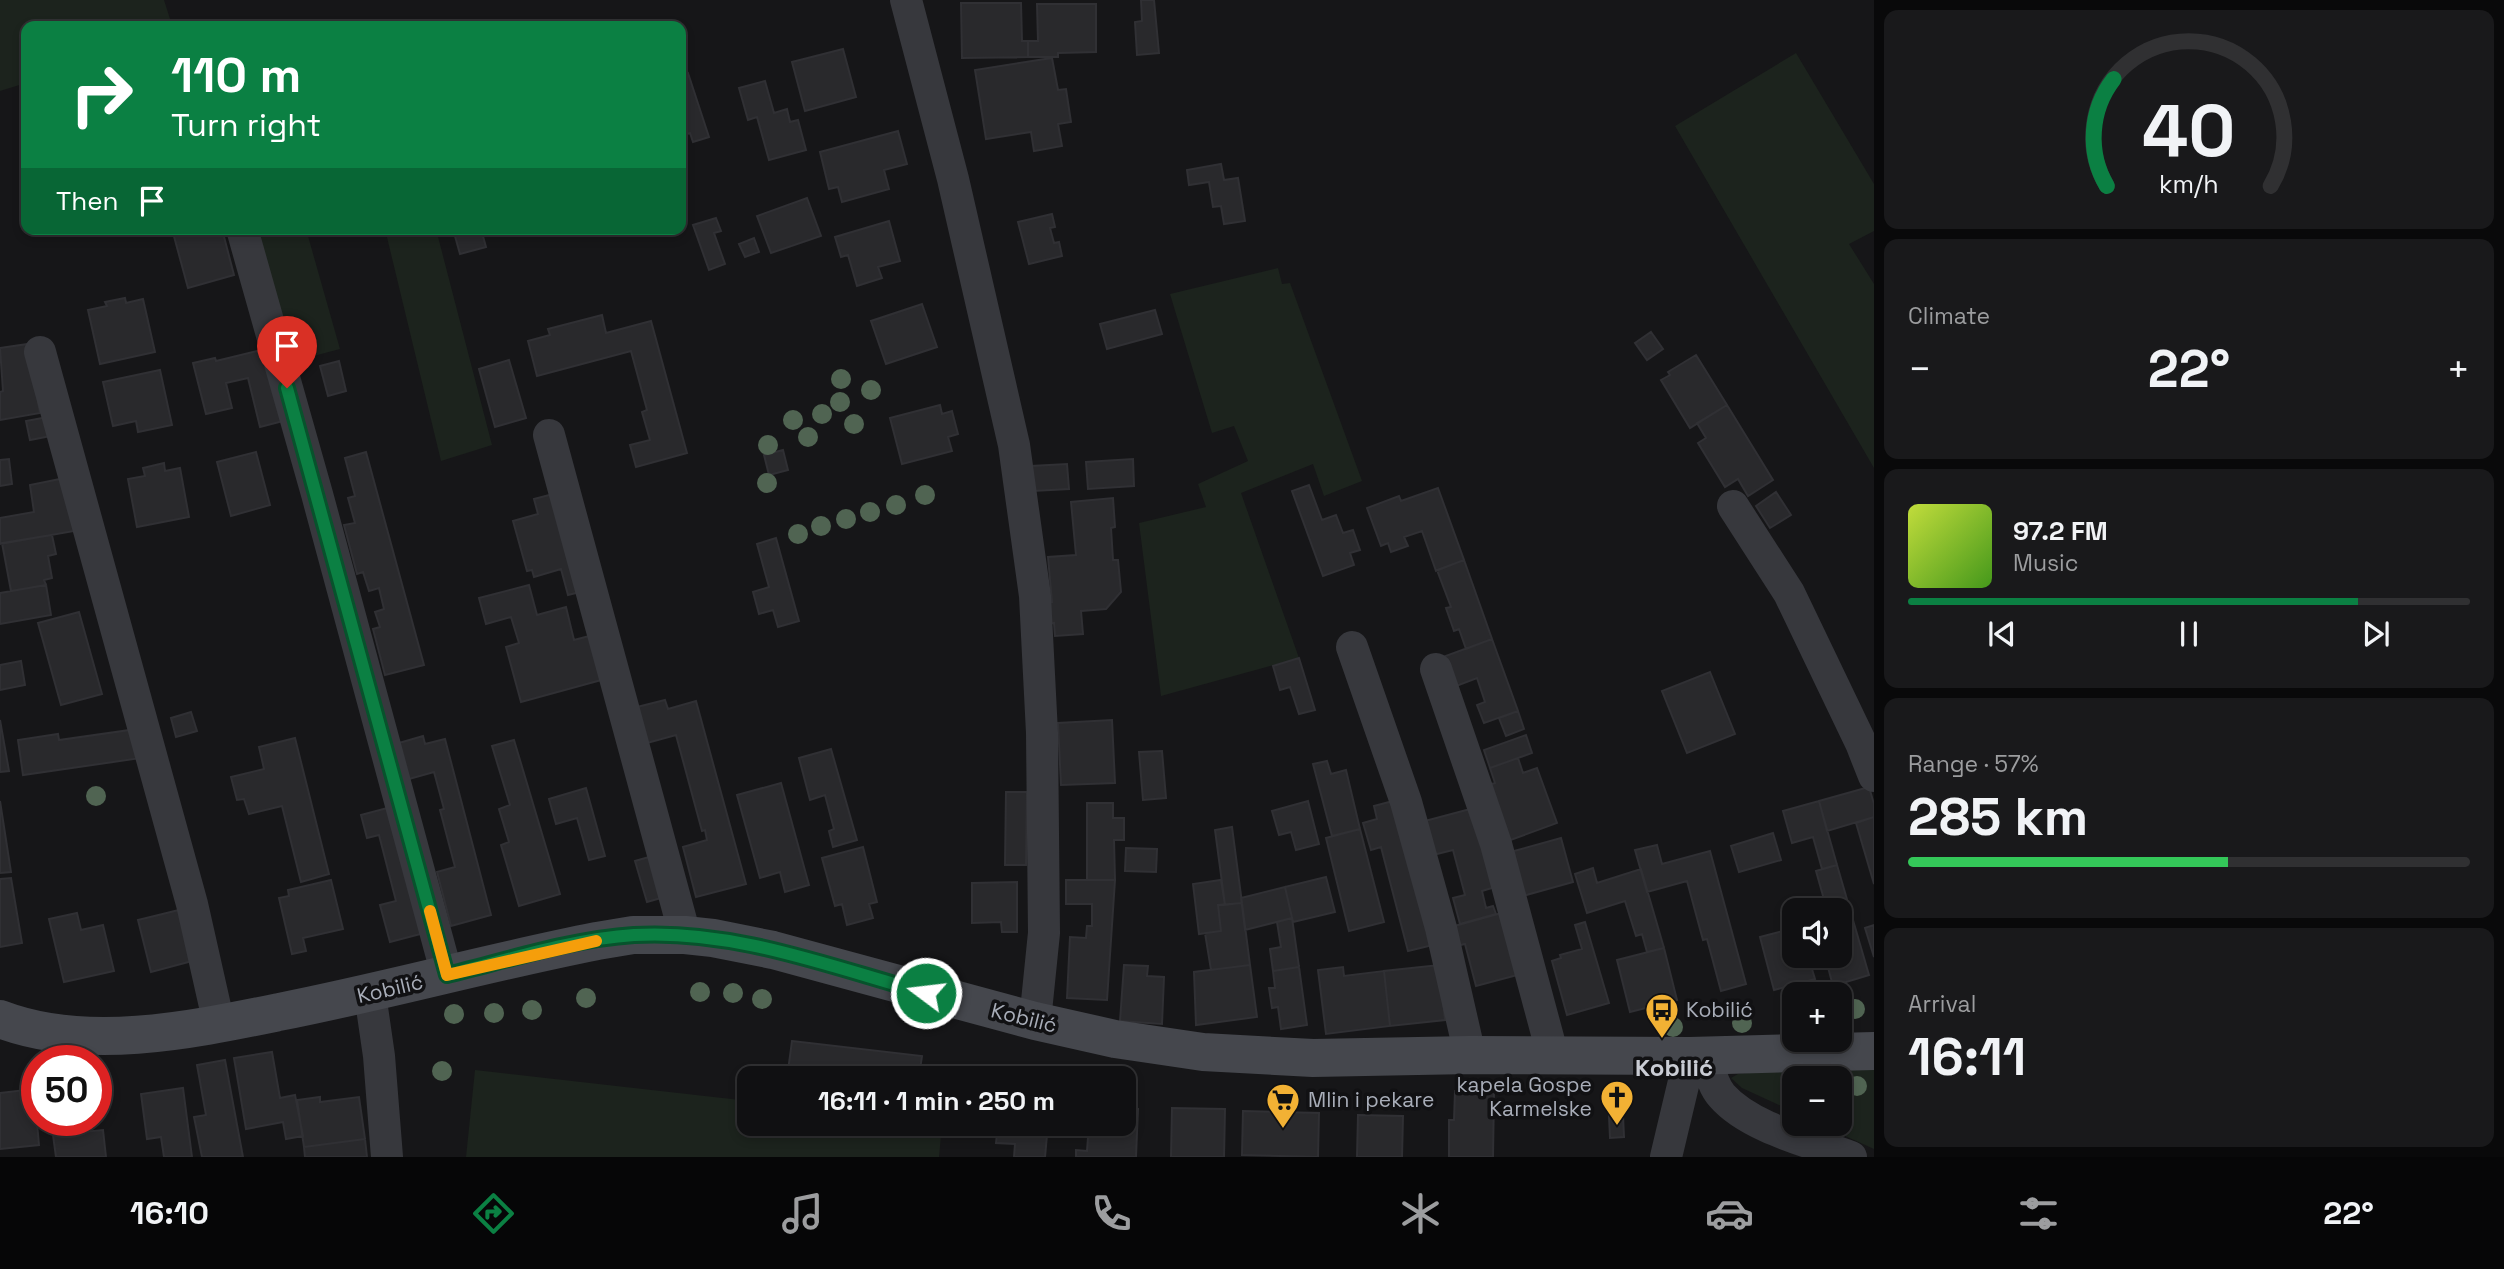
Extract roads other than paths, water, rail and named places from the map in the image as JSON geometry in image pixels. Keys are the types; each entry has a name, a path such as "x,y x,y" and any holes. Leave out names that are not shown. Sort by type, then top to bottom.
{"main road":[{"name":"Kobilić","path":"0,1019 18,1026 57,1034 136,1035 219,1024 370,994 597,941 633,935 685,935 773,950 1035,1021 1115,1039 1203,1052 1313,1058 1470,1055 1698,1056 1874,1051"}],"street":[{"path":"906,0 953,179 1011,433 1035,596 1042,733 1044,933 1035,1021"},
{"path":"244,235 447,975"},
{"path":"40,352 192,904 219,1024"},
{"path":"549,435 685,935"},
{"path":"1733,506 1788,593 1861,743 1874,776"},
{"path":"1352,647 1406,802 1441,929 1470,1055"},
{"path":"1436,669 1496,844 1553,1056"},
{"path":"370,994 379,1056 387,1157"},
{"path":"1666,1157 1698,1056"},
{"path":"1698,1056 1721,1096 1745,1116 1851,1157"}],"place":[{"name":"Kobilić","path":"1662,1040"},
{"name":"kapela Gospe Karmelske","path":"1617,1127"},
{"name":"Mlin i pekare","path":"1283,1130"}],"district":[{"name":"Kobilić","path":"1674,1068"}]}
